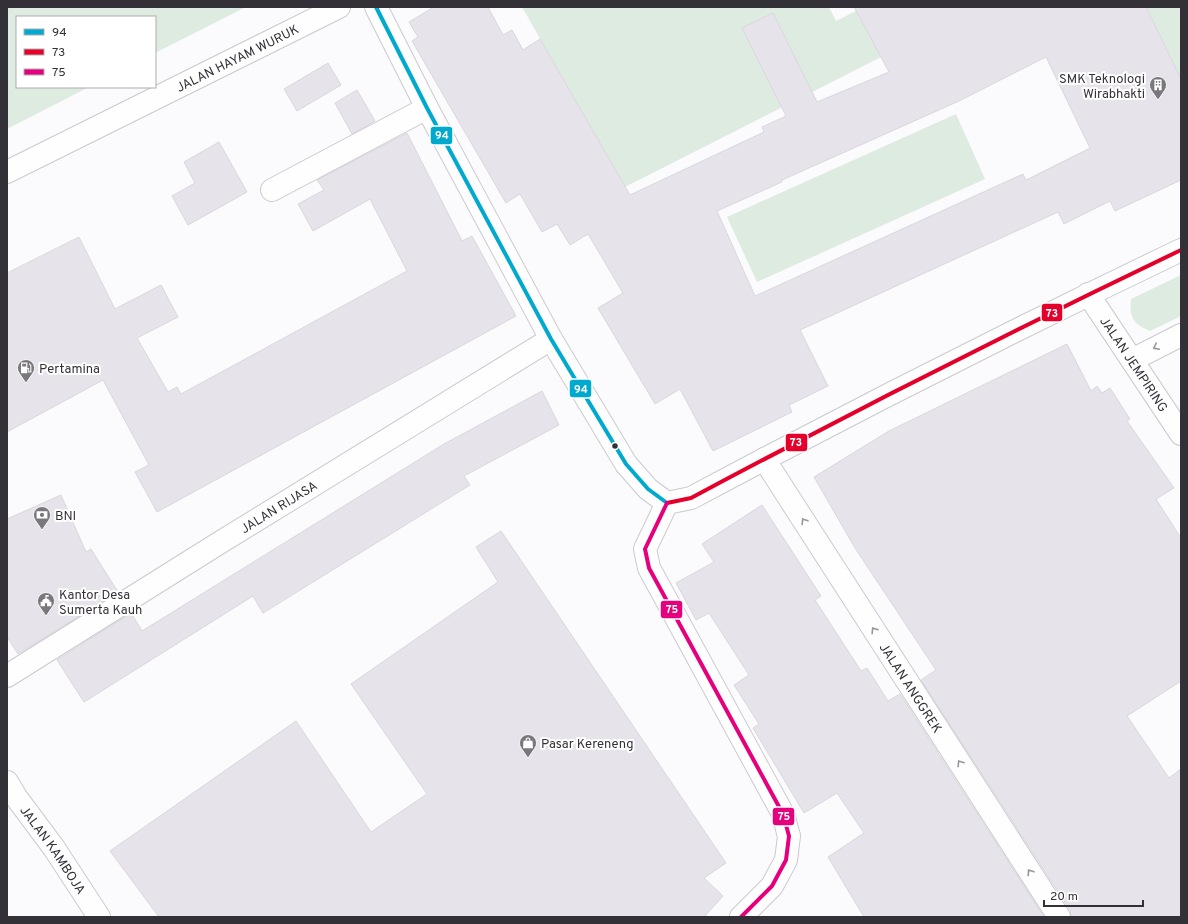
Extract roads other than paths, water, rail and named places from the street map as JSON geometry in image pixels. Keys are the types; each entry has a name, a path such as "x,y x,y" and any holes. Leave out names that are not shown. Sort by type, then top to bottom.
{"street":[{"name":"JALAN HAYAM WURUK","path":"7,172 339,7"},
{"path":"376,7 427,108 551,339 626,464 648,489 667,503 691,498 857,410 1088,294 1181,250"},
{"path":"272,190 427,108"},
{"name":"JALAN JEMPIRING","path":"1088,294 1181,434"},
{"path":"1132,360 1181,335"},
{"name":"JALAN RIJASA","path":"7,676 216,545 551,339"},
{"name":"JALAN ANGGREK","path":"764,459 1059,917"},
{"path":"667,503 645,549 649,568 783,814 790,836 786,860 772,886 741,917"},
{"name":"JALAN KAMBOJA","path":"10,794 54,848 99,917"}],"place":[{"name":"SMK Teknologi Wirabhakti","path":"1158,100"},
{"name":"Pertamina","path":"26,383"},
{"name":"BNI","path":"42,530"},
{"name":"Kantor Desa Sumerta Kauh","path":"46,616"},
{"name":"Pasar Kereneng","path":"528,758"}]}
